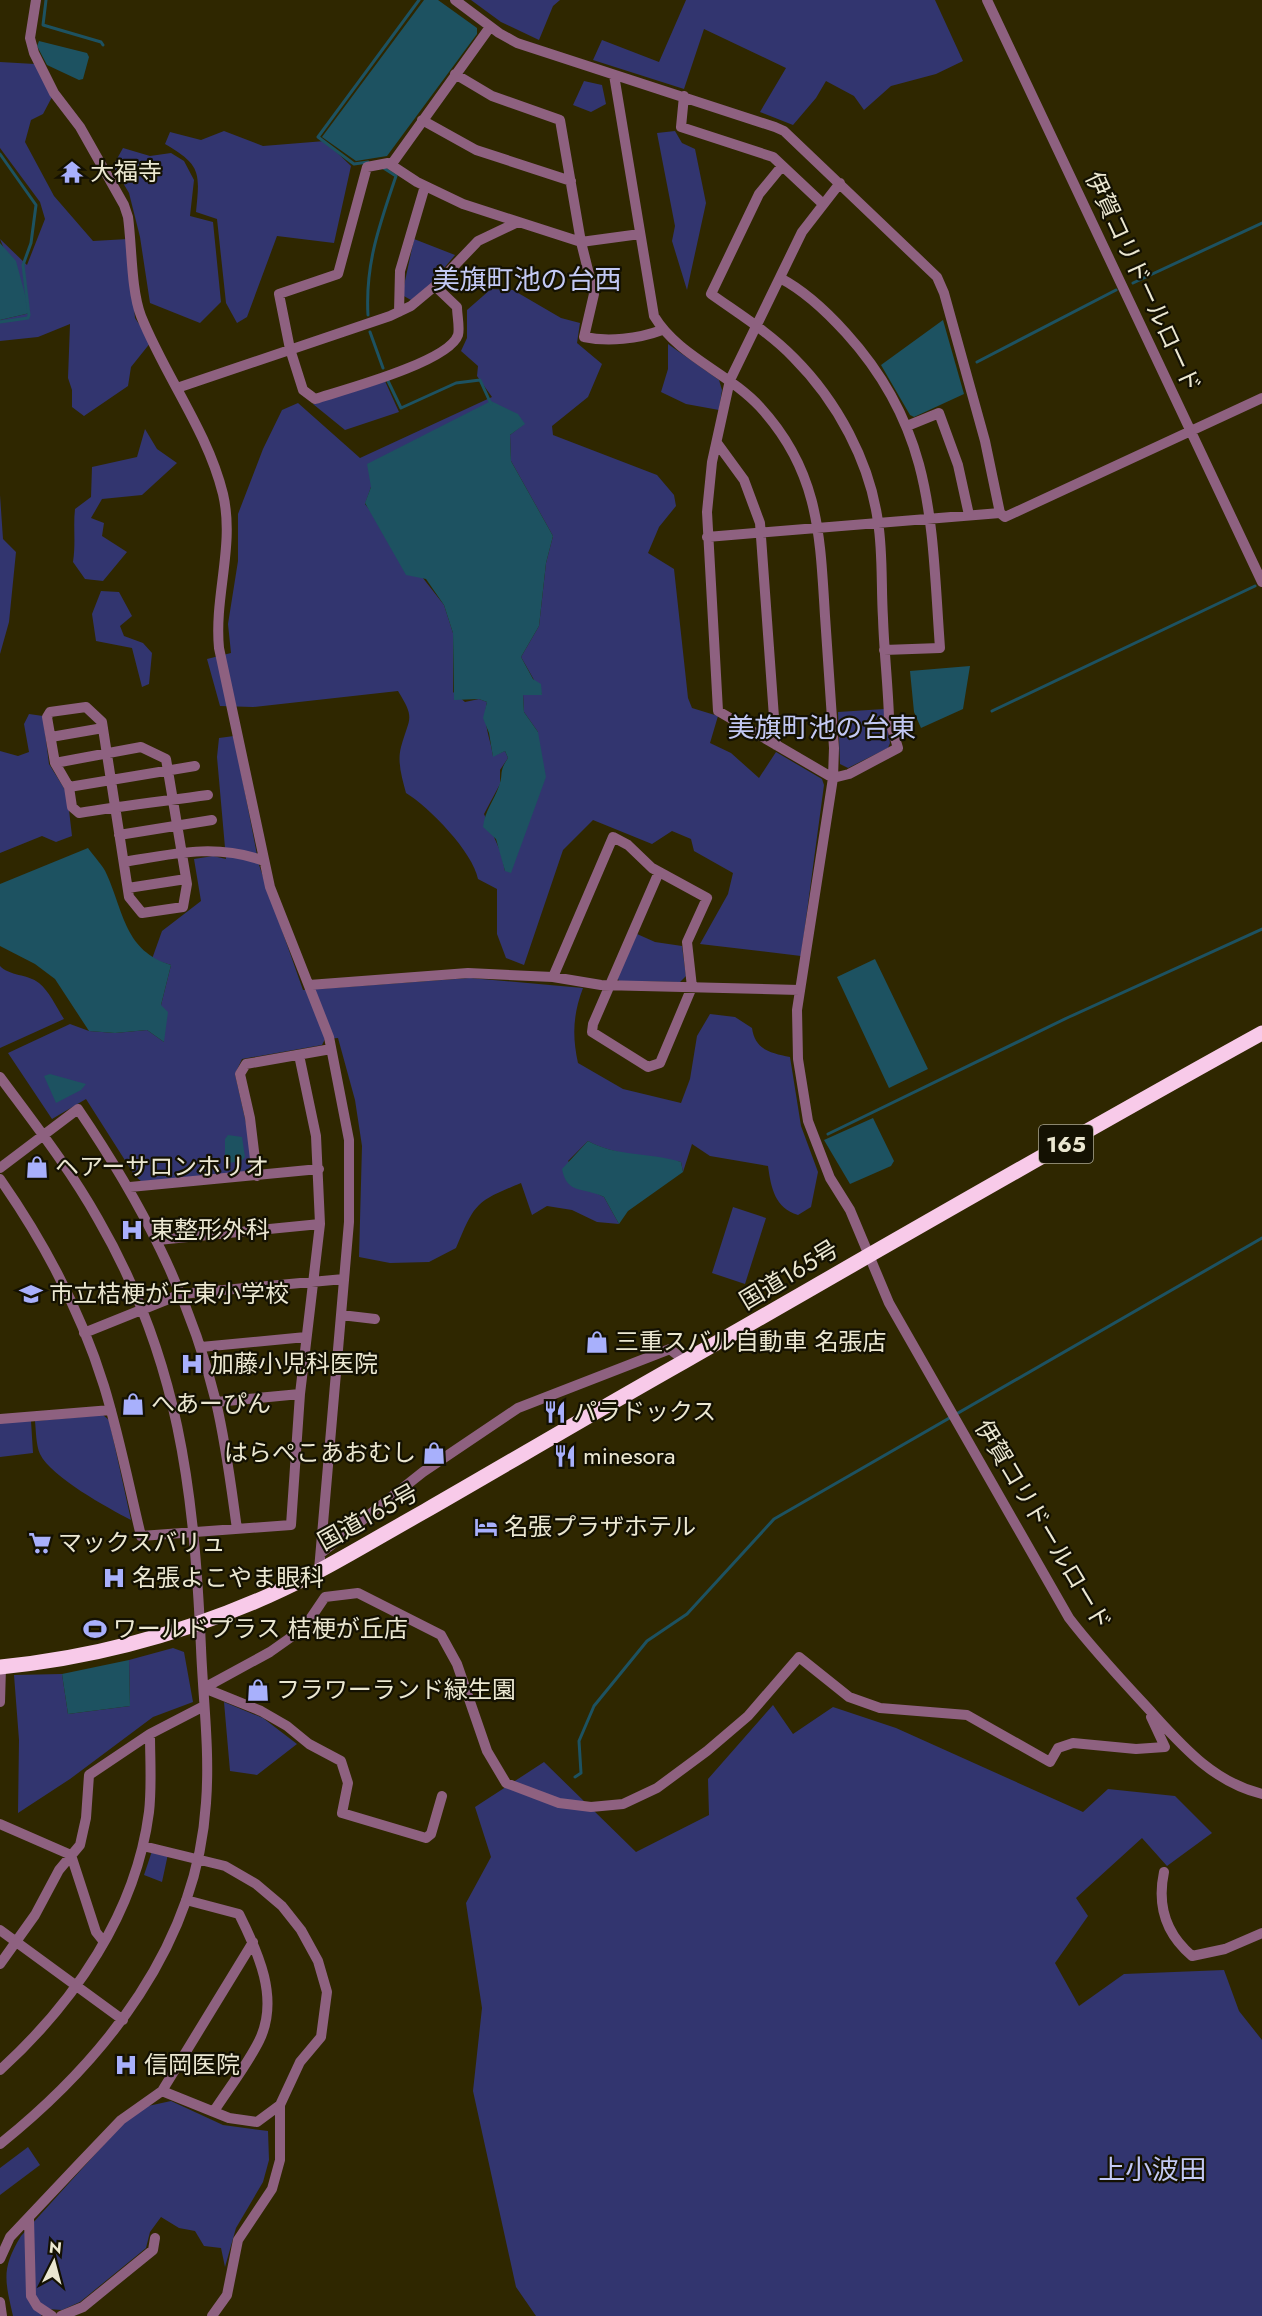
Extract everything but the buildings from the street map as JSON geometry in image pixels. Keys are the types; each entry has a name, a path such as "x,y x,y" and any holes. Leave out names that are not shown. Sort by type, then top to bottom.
{"highway":[{"name":"国道165号","path":"1,1667 65,1660 131,1645 268,1596 319,1570 578,1424 685,1361 773,1313 869,1254 1262,1033"}],"street":[{"path":"36,0 30,38 32,47 54,93 80,127 124,205 129,217 141,315 210,452 228,520 227,547 218,608 219,648 270,887 326,1028 349,1140 351,1168 341,1315 342,1379 319,1570"},
{"path":"455,0 490,27 517,43 684,96 784,131 840,183 937,277 947,303 985,441 1000,513 1005,517 1262,398"},
{"name":"伊賀コリドールロード","path":"987,0 1262,582"},
{"path":"389,164 490,27"},
{"path":"455,74 492,96 560,120 581,242 594,294 584,337 597,341 649,335 662,330 652,311 614,75"},
{"path":"684,96 681,127 773,157 823,204"},
{"path":"422,120 476,150 571,181"},
{"path":"435,286 457,307 459,334 453,343 417,364 315,399 303,390 290,349 279,294 338,274 367,167 389,164 425,186 463,204 581,242 640,234"},
{"path":"782,166 759,194 711,294 755,325 793,357 822,390 846,427 860,459 878,523 889,718 898,748 849,774 833,778 718,711 707,537 709,485 730,380 755,325 802,232 840,183"},
{"path":"399,312 400,271 425,186"},
{"path":"177,388 399,312 411,306 435,286 468,248 496,231 518,222"},
{"path":"780,278 793,285 820,308 861,349 896,403 924,474 931,518 940,648 884,650"},
{"name":"伊賀コリドールロード","path":"662,330 730,380 761,408 783,435 808,487 819,528 833,739 833,778 799,990 798,1059 808,1121 830,1178 850,1210 889,1303 1069,1617 1094,1650 1188,1752 1214,1774 1262,1794"},
{"path":"907,426 939,413 958,465 969,515"},
{"path":"717,443 744,480 758,512 762,534 776,745"},
{"path":"707,537 1000,513"},
{"path":"55,763 107,753 141,747 166,759 174,800 186,879 183,907 142,913 129,897 114,810 111,780 107,753 102,722 86,706 50,712 47,717 55,763 69,787 72,807 79,813 114,810 174,800 208,795"},
{"path":"51,737 103,728"},
{"path":"69,787 195,766"},
{"path":"119,835 212,820"},
{"path":"553,977 613,837 628,845 659,872 707,898 687,942 692,987 660,1062 648,1067 592,1032 593,1024 659,872"},
{"path":"124,862 199,850 223,854 237,851 264,861"},
{"path":"128,888 186,879"},
{"path":"309,985 468,973 553,977 609,986 799,990"},
{"path":"257,1176 250,1118 240,1074 246,1064 331,1049"},
{"path":"0,1179 46,1251 84,1333 111,1410 141,1536 291,1525 300,1394 320,1224 319,1169 312,1111 299,1055"},
{"path":"0,1077 98,1218 142,1309 165,1374 180,1431 195,1532 207,1787 203,1836 197,1860 186,1900 164,1953 123,2020 66,2087 0,2144"},
{"path":"0,1168 78,1109 130,1187 158,1240 201,1347 216,1402 237,1529"},
{"path":"130,1187 319,1169"},
{"path":"158,1240 320,1224"},
{"path":"84,1333 181,1294 344,1279"},
{"path":"341,1315 375,1319"},
{"path":"201,1347 306,1337"},
{"path":"321,1553 414,1478 518,1408 670,1349 685,1361"},
{"path":"216,1402 300,1394"},
{"path":"0,1419 111,1410"},
{"path":"204,1688 270,1652 304,1628 325,1597 358,1593 441,1635 457,1664 487,1751 506,1783 559,1803 591,1806 623,1804 676,1776 748,1716 799,1657 849,1698 880,1708 967,1714 1050,1762 1058,1748 1073,1743 1136,1749 1165,1747 1145,1706"},
{"path":"0,1702 1,1667"},
{"path":"204,1688 261,1711 287,1726 309,1744 341,1761 348,1783 342,1813 426,1838 431,1834 442,1796"},
{"path":"0,1964 17,1943 71,1855 80,1845 89,1775 150,1734 204,1706"},
{"path":"0,2070 40,2031 76,1987 104,1942 127,1894 143,1846 151,1790 150,1734"},
{"path":"0,1824 71,1855 96,1932 104,1942"},
{"path":"143,1846 225,1866 256,1884 282,1906 301,1930 318,1960 327,1992 321,2037 300,2062 280,2104 280,2160 272,2189 238,2240 227,2295 212,2316"},
{"path":"1164,1872 1160,1892 1162,1909 1176,1942 1192,1956 1226,1949 1262,1933"},
{"path":"186,1900 239,1914 253,1942 268,1995 267,2014 260,2040 214,2111"},
{"path":"0,1930 123,2020"},
{"path":"0,2259 10,2237 121,2120 162,2091 253,1942"},
{"path":"162,2091 230,2118 257,2122 280,2104"},
{"path":"29,2219 31,2296 37,2306 52,2316"},
{"path":"61,2316 83,2307 153,2250 155,2238"},
{"path":"0,2302 2,2316"}],"shaded area":[{"path":"471,0 560,0 553,6 539,40 501,22"},
{"path":"686,0 935,0 963,61 936,74 891,86 864,110 854,96 826,81 816,98 793,125 760,112 786,68 704,29 684,89 593,60 602,40 659,62"},
{"path":"0,62 35,64 52,97 43,114 31,120 25,142 54,196 93,241 128,239 135,318 151,342 131,367 128,386 84,416 72,407 72,390 68,378 70,324 38,337 0,341 0,320 30,313 0,239 27,265 45,219 40,202 0,148"},
{"path":"584,81 602,85 606,104 591,112 573,105"},
{"path":"224,131 263,146 325,141 351,166 334,243 277,236 247,317 237,323 226,303 217,219 196,212 198,187 192,164 165,144 170,132 201,140"},
{"path":"675,131 682,143 695,149 706,203 687,290 672,241 675,226 657,133"},
{"path":"123,148 150,156 171,153 184,161 194,180 190,216 213,222 221,302 200,323 150,303 140,237 129,193 113,166"},
{"path":"414,239 455,255 430,285 411,300 402,295"},
{"path":"491,289 513,290 561,318 580,323 577,343 602,364 588,397 552,426 553,435 657,475 674,495 676,506 659,527 648,553 674,569 688,698 692,708 718,716 710,743 731,753 759,778 776,752 822,779 824,785 801,956 700,944 728,894 733,873 694,851 691,839 672,831 652,844 593,820 563,850 524,965 506,958 497,934 497,889 478,879 468,856 449,831 406,793 400,770 400,758 409,714 398,691 253,707 220,706 207,659 231,653 228,624 238,561 238,514 263,449 282,410 298,403 360,458 492,397 477,376 478,366 461,351 467,338 467,310","holes":["524,424 510,435 511,461 553,536 546,563 539,626 521,657 542,694 523,694 524,712 538,732 505,871 501,853 484,814 500,784 500,770 508,758 505,751 493,756 486,723 487,702 479,699 465,702 453,692 453,633 444,605 365,504 371,487"]},
{"path":"668,344 719,380 722,390 719,410 686,404 661,392 668,369"},
{"path":"385,381 399,412 345,430 313,404"},
{"path":"145,429 157,449 177,463 142,495 102,499 91,518 104,523 102,536 127,552 103,581 85,579 73,562 75,509 91,497 92,467 137,457"},
{"path":"0,495 3,539 16,552 9,622 0,654"},
{"path":"101,591 119,592 132,616 120,626 124,636 143,643 152,653 149,684 142,687 132,648 96,641 92,614"},
{"path":"884,709 890,743 888,748 848,768 840,764 838,712"},
{"path":"29,714 43,716 49,764 67,793 72,836 56,842 42,836 0,853 0,751 18,756 29,752 24,724"},
{"path":"234,736 259,865 303,990 470,978 583,988 577,1007 575,1025 578,1063 623,1089 681,1103 690,1079 697,1036 710,1014 735,1017 752,1028 760,1046 776,1054 790,1057 801,1126 818,1172 811,1207 798,1215 784,1207 773,1189 768,1166 710,1156 692,1144 683,1172 681,1162 621,1153 588,1141 568,1161 596,1193 604,1197 619,1224 597,1222 572,1210 547,1206 532,1215 521,1183 494,1195 478,1206 456,1248 429,1262 390,1263 359,1257 362,1146 355,1100 338,1038 325,1039 322,1045 242,1059 235,1074 248,1132 252,1166 247,1172 142,1182 135,1176 86,1099 52,1119 8,1053 70,1024 89,1031 115,1033 147,1030 164,1042 161,1005 171,965 152,959 162,931 201,901 194,859 213,856 226,859 217,757 219,738"},
{"path":"637,934 655,942 682,946 686,976 680,982 619,981 617,977"},
{"path":"0,966 8,972 35,980 43,986 64,1019 0,1048"},
{"path":"733,1207 766,1218 745,1284 712,1273"},
{"path":"103,1415 109,1420 131,1520 68,1482 46,1463 40,1454 35,1421"},
{"path":"31,1421 33,1453 0,1457 0,1422"},
{"path":"173,1648 184,1652 193,1702 153,1717 70,1779 18,1813 19,1740 14,1675 62,1674 68,1714 130,1706 129,1660"},
{"path":"224,1702 263,1718 297,1744 257,1775 230,1771"},
{"path":"773,1705 793,1734 833,1707 896,1728 1083,1812 1108,1789 1175,1796 1212,1833 1167,1866 1142,1838 1076,1898 1088,1916 1055,1963 1079,2006 1124,1974 1224,1970 1239,2011 1262,2040 1262,2316 536,2316 516,2287 473,2091 482,2008 466,1903 491,1857 475,1807 544,1762 636,1852 709,1815 708,1779"},
{"path":"152,1851 168,1854 162,1882 144,1875"},
{"path":"171,2101 223,2125 268,2131 269,2160 263,2182 236,2228 225,2267 221,2248 204,2246 195,2231 179,2228 161,2217 150,2232 146,2248 80,2302 62,2310 47,2309 41,2316 13,2316 6,2275 10,2257 21,2236 128,2118 148,2106"},
{"path":"28,2147 40,2165 0,2195 0,2168"}],"water":[{"path":"424,0 438,0 477,28 477,34 387,156 356,161 322,137"},
{"path":"39,41 87,53 89,57 83,79 79,80 47,65 37,46"},
{"path":"0,243 16,261 30,313 0,320"},
{"path":"943,320 964,394 914,417 910,415 881,365"},
{"path":"491,401 518,414 525,424 510,435 511,461 553,536 546,563 539,626 521,657 533,679 541,684 542,695 523,695 524,712 538,732 546,777 511,873 505,871 496,839 483,827 508,758 505,751 493,757 489,733 483,718 487,702 479,699 454,700 453,633 444,605 426,579 406,575 365,503 371,487 367,464"},
{"path":"970,666 963,709 921,728 914,712 910,671"},
{"path":"88,848 105,871 128,929 135,940 156,959 171,965 161,1005 168,1012 164,1042 147,1030 115,1033 89,1031 55,979 35,964 0,946 0,884"},
{"path":"875,959 928,1069 889,1088 837,977"},
{"path":"50,1074 86,1084 81,1090 56,1103 44,1076"},
{"path":"873,1118 894,1161 891,1166 850,1184 824,1140"},
{"path":"228,1135 242,1137 245,1157 241,1161 229,1163 225,1159 225,1139"},
{"path":"588,1141 610,1150 681,1162 683,1172 628,1211 619,1224 604,1197 572,1187 564,1177 562,1169"},
{"path":"129,1660 130,1706 68,1714 62,1674"}],"waterway":[{"path":"46,0 43,25 101,42 103,45"},
{"path":"368,162 354,164 318,137 419,0"},
{"path":"0,154 36,205 31,243 23,265 29,315 28,318 0,322"},
{"path":"368,315 371,261 379,227 396,176 382,167"},
{"path":"1133,283 1262,223"},
{"path":"977,362 1116,290"},
{"path":"370,332 383,368"},
{"path":"388,381 401,408 456,383 480,380 491,404"},
{"path":"992,711 1255,586"},
{"path":"828,1134 1069,1017 1262,929"},
{"path":"575,1777 581,1773 579,1741 594,1706 647,1641 687,1614 774,1519 1262,1238"}],"place":[{"name":"大福寺","path":"72,172"},
{"name":"ヘアーサロンホリオ","path":"37,1167"},
{"name":"東整形外科","path":"132,1230"},
{"name":"市立桔梗が丘東小学校","path":"31,1294"},
{"name":"三重スバル自動車 名張店","path":"597,1342"},
{"name":"加藤小児科医院","path":"192,1364"},
{"name":"へあーぴん","path":"133,1404"},
{"name":"パラドックス","path":"555,1412"},
{"name":"はらぺこあおむし","path":"434,1453"},
{"name":"minesora","path":"565,1456"},
{"name":"名張プラザホテル","path":"486,1527"},
{"name":"マックスバリュ","path":"40,1543"},
{"name":"名張よこやま眼科","path":"114,1578"},
{"name":"ワールドプラス 桔梗が丘店","path":"95,1629"},
{"name":"フラワーランド緑生園","path":"258,1690"},
{"name":"信岡医院","path":"126,2065"}],"district":[{"name":"美旗町池の台西","path":"527,280"},
{"name":"美旗町池の台東","path":"822,728"},
{"name":"上小波田","path":"1152,2170"}]}
